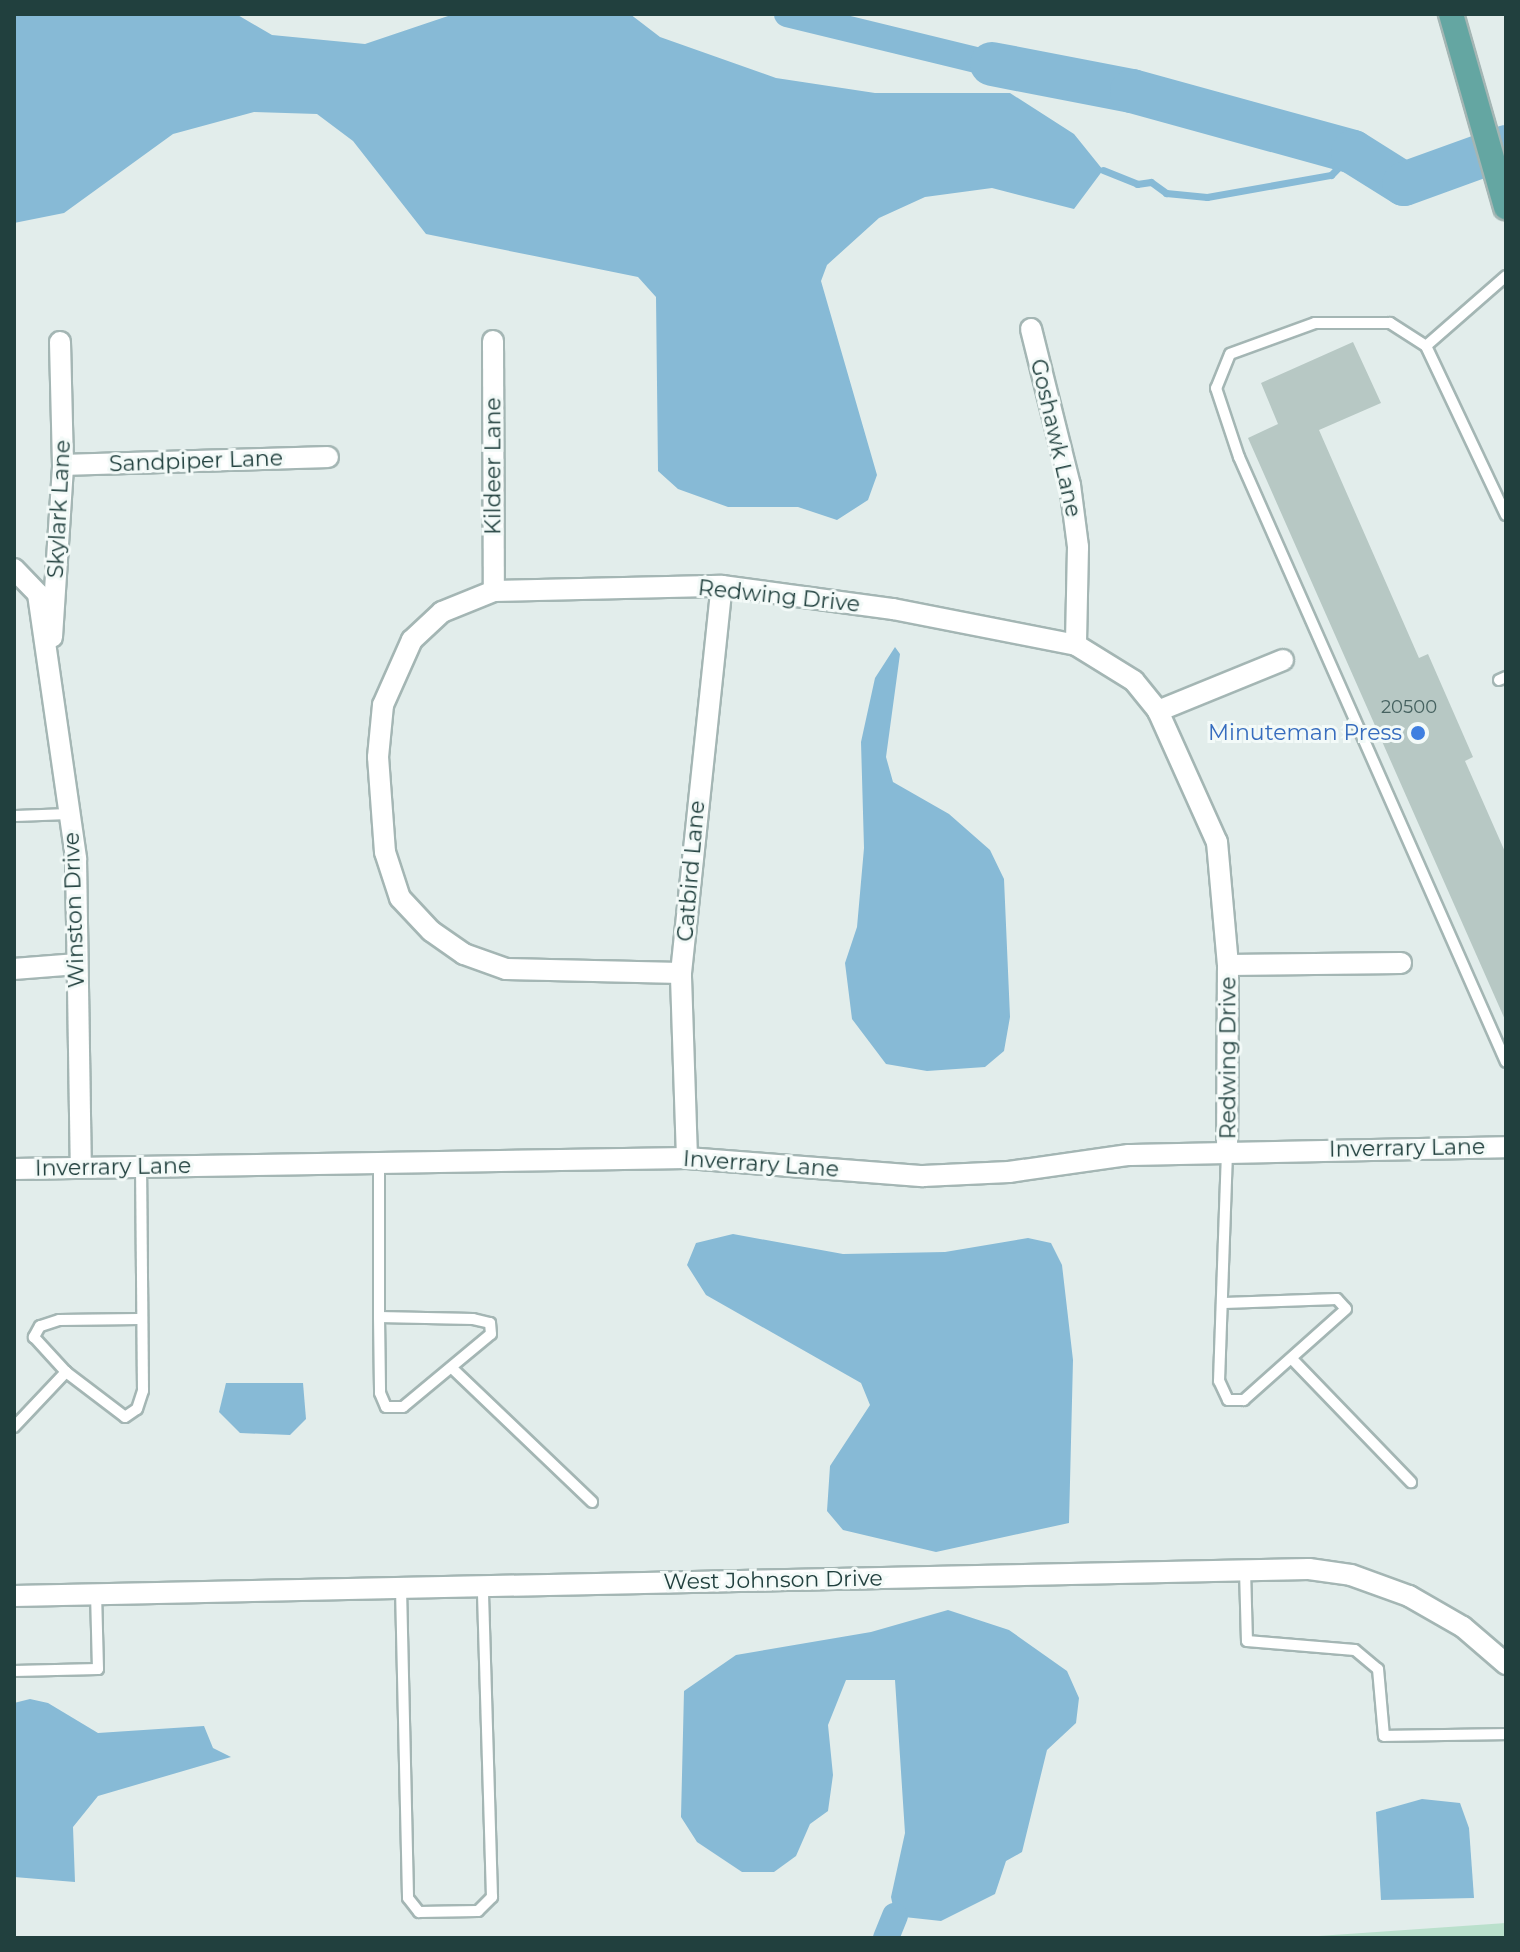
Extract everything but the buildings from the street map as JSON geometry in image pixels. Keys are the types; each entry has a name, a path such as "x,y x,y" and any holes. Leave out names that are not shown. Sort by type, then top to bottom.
{"main road":[{"path":"1451,14 1477,116 1504,202"}],"street":[{"name":"Goshawk Lane","path":"1031,329 1070,485 1078,547 1076,645"},
{"name":"Kildeer Lane","path":"493,341 494,591"},
{"name":"Skylark Lane","path":"50,677 63,465 60,342"},
{"name":"Sandpiper Lane","path":"63,465 328,457"},
{"name":"Winston Drive","path":"14,569 38,594 76,859 81,1168"},
{"name":"Redwing Drive","path":"681,973 506,969 464,954 431,931 400,898 385,852 378,757 383,705 412,640 442,612 494,591 722,586 893,609 1076,645 1134,681 1158,711 1217,842 1228,965 1227,1150"},
{"name":"Catbird Lane","path":"687,1158 681,973 722,586"},
{"path":"1158,711 1283,660"},
{"path":"1228,965 1401,963"},
{"path":"14,969 77,964"},
{"name":"Inverrary Lane","path":"14,1169 687,1158 923,1176 1227,1150 1506,1147"},
{"name":"West Johnson Drive","path":"14,1596 1309,1569 1351,1575 1409,1596 1463,1627 1506,1664"}],"lane":[{"path":"1426,346 1506,276"},
{"path":"1506,515 1426,346 1390,323 1315,323 1230,354 1216,388 1239,457 1506,1062"},
{"path":"14,816 70,814"},
{"path":"1224,1303 1337,1299 1346,1309 1293,1360 1244,1400 1228,1400 1219,1381 1227,1150"},
{"path":"379,1162 379,1317 380,1393 386,1407 403,1407 454,1370 491,1334 490,1323 379,1317"},
{"path":"139,1319 59,1320 40,1326 34,1337 66,1372 125,1417 137,1409 143,1391 139,1319 141,1165"},
{"path":"1293,1360 1411,1482"},
{"path":"454,1370 592,1502"},
{"path":"14,1427 66,1372"},
{"path":"1245,1570 1247,1641 1355,1650 1378,1669 1384,1736 1506,1734"},
{"path":"401,1588 408,1898 419,1912 478,1911 492,1897 483,1587"},
{"path":"14,1671 98,1669 96,1594"}],"green space":[{"path":"1506,1923 1506,1938 1290,1938"}],"water":[{"path":"14,14 236,14 272,35 365,44 454,14 630,14 660,37 776,78 875,93 1010,93 1074,134 1103,170 1074,209 992,188 925,197 879,218 827,265 821,281 877,475 868,500 837,520 798,507 728,507 678,489 658,471 656,297 638,277 426,234 353,141 317,114 254,112 173,134 64,213 14,223"},
{"path":"895,647 900,654 886,757 893,782 949,814 990,850 1004,879 1010,1017 1004,1051 985,1067 927,1071 886,1064 852,1019 845,963 857,927 864,848 861,742 875,678"},
{"path":"733,1234 843,1254 945,1252 1028,1238 1051,1243 1062,1265 1073,1360 1069,1523 936,1552 843,1530 827,1511 830,1466 870,1405 861,1383 706,1295 687,1265 696,1243"},
{"path":"226,1383 303,1383 306,1419 290,1435 240,1433 219,1412"},
{"path":"948,1610 1009,1630 1067,1671 1079,1698 1076,1723 1047,1750 1022,1852 1006,1861 995,1894 941,1921 895,1916 891,1897 905,1833 895,1680 846,1680 828,1725 833,1775 828,1811 810,1824 796,1856 774,1872 742,1872 697,1842 681,1817 684,1691 736,1655 871,1632"},
{"path":"30,1699 48,1703 98,1733 204,1726 213,1748 231,1757 98,1796 73,1827 75,1882 14,1877 14,1703"},
{"path":"1422,1799 1460,1803 1469,1828 1474,1898 1381,1900 1376,1812"}],"waterway":[{"path":"787,14 992,64"},
{"path":"992,64 1132,91 1353,152 1404,184 1506,147"},
{"path":"1103,170 1137,184 1151,182 1166,193 1207,197 1331,175 1353,152"},
{"path":"886,1938 895,1916"}],"place":[{"name":"Minuteman Press","path":"1418,733"}]}
